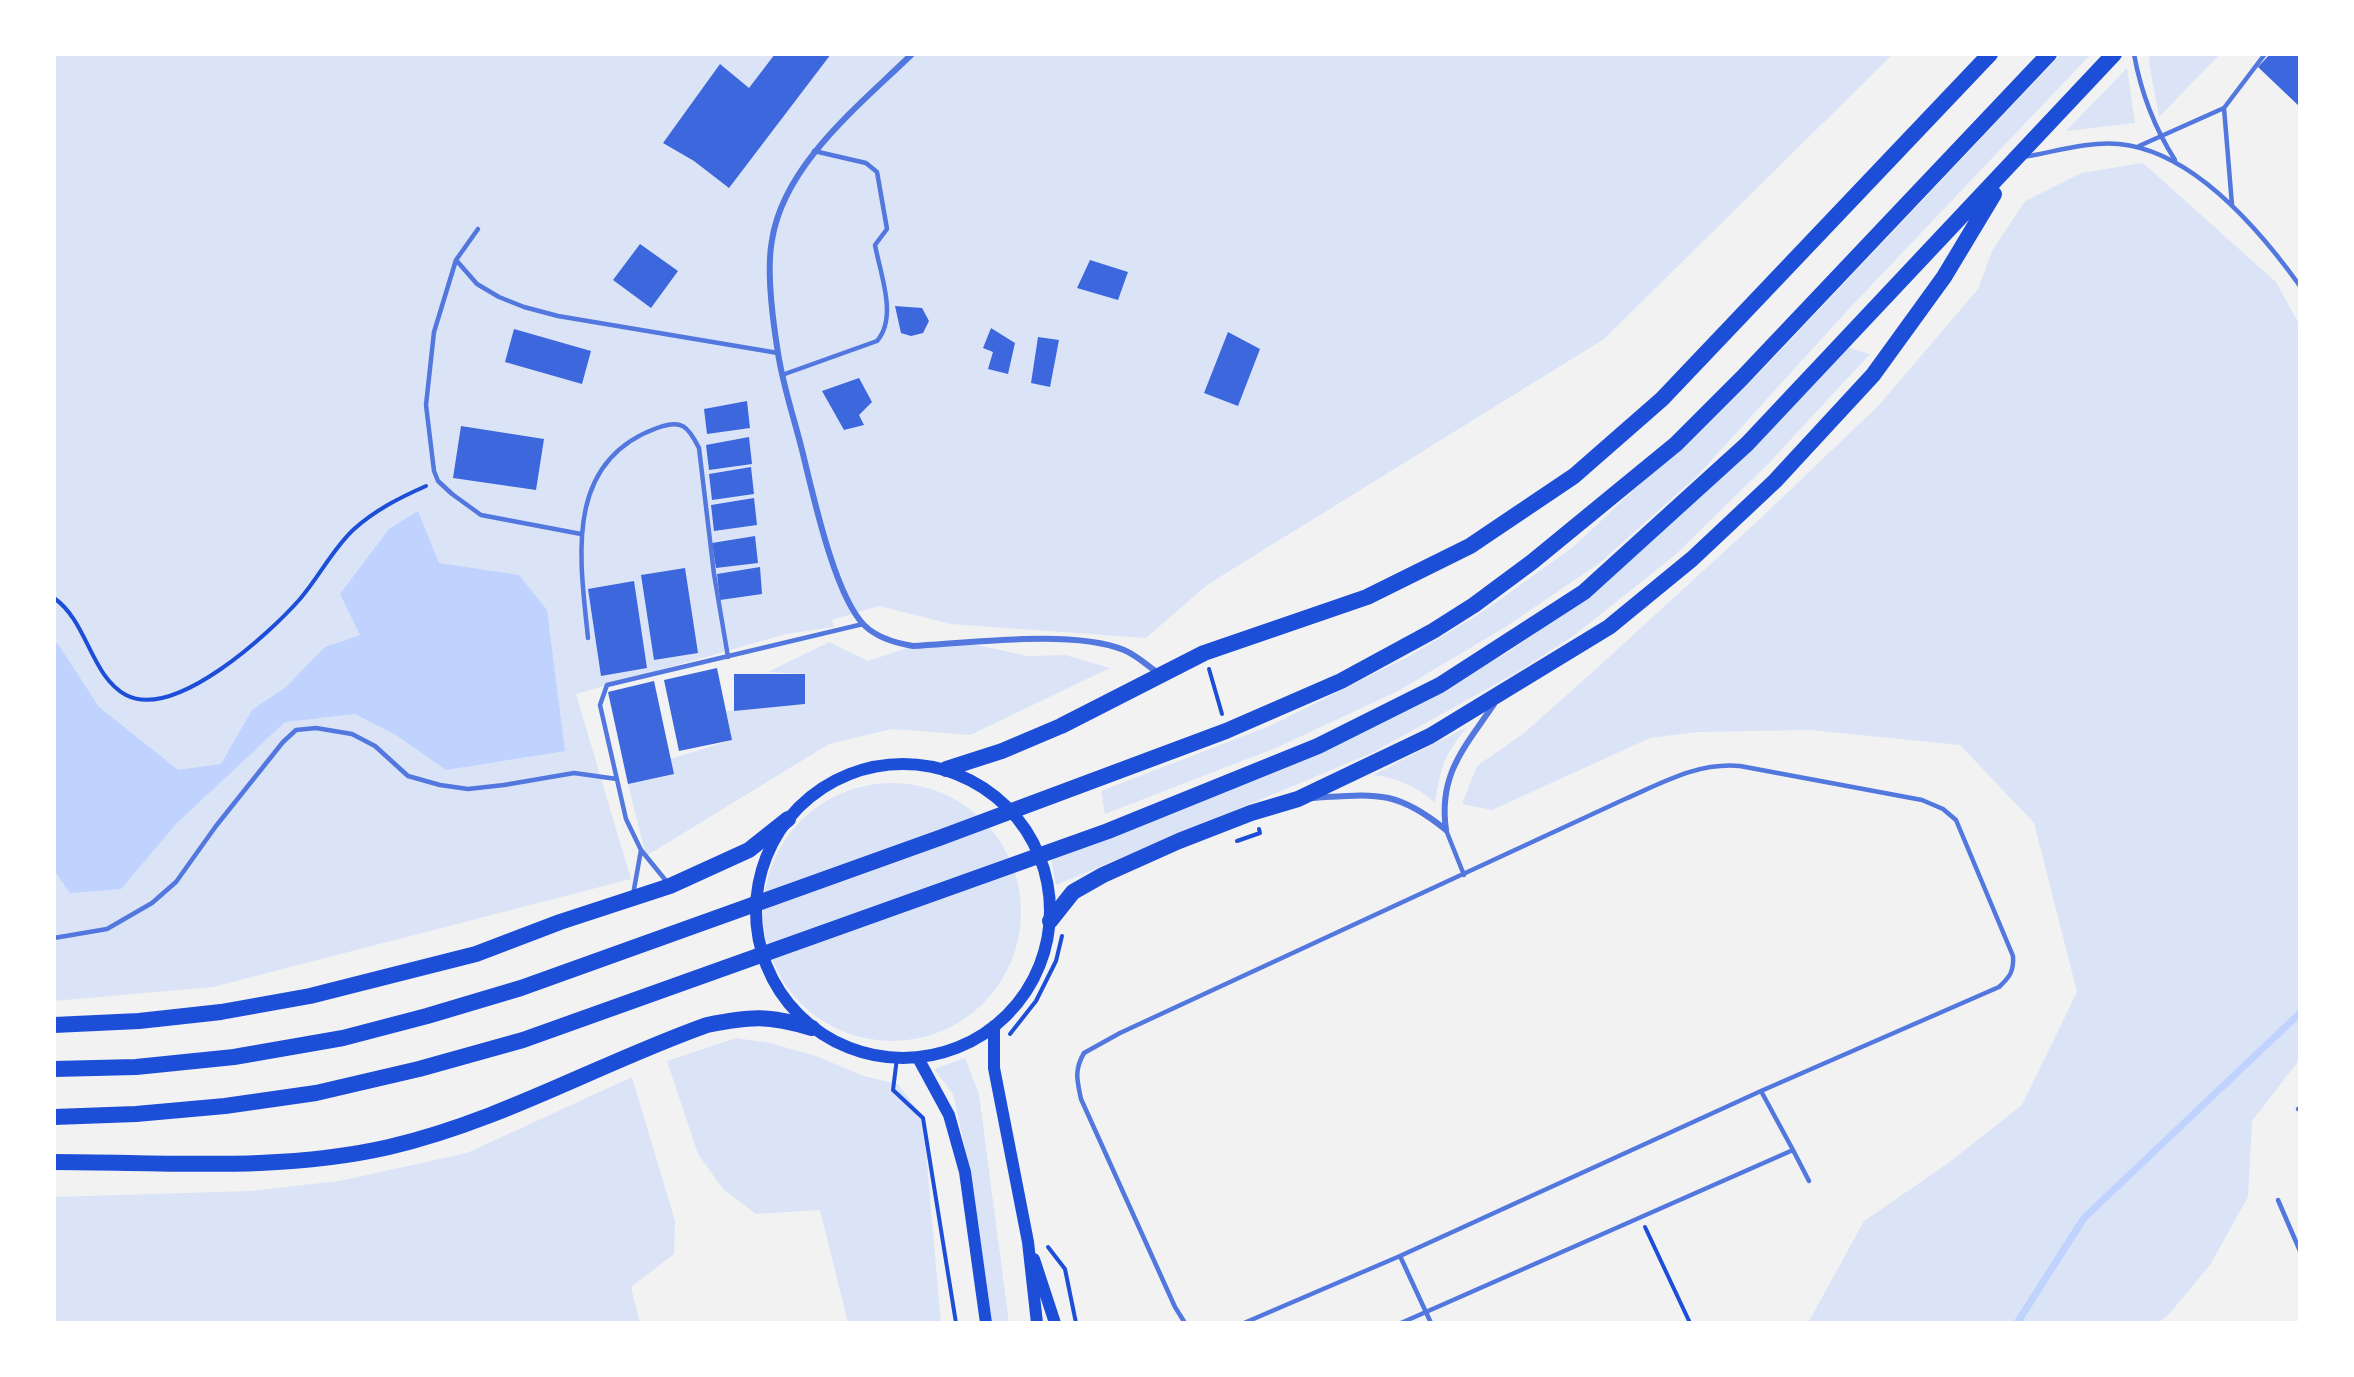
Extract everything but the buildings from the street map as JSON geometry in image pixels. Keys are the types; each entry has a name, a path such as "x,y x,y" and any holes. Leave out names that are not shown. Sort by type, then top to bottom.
{"highway":[{"path":"946,769 1002,751 1061,726 1204,653 1377,592 1470,546 1574,476 1662,399 1990,54"},
{"path":"54,1069 135,1067 234,1057 343,1038 521,988 1226,730 1341,681 1433,631 1532,562 1684,435 1742,378 2049,54"},
{"path":"54,1117 136,1114 225,1106 316,1093 419,1069 523,1040 1108,831 1318,746 1440,686 1584,592 1746,444 2114,54"},
{"path":"1050,921 1073,892 1103,875 1251,813 1298,799 1430,736 1609,627 1692,559 1775,481 1873,375 1944,277 2014,162"},
{"path":"54,1025 174,1017 310,996 476,954 670,886 749,850 788,819"},
{"path":"54,1162 215,1164 307,1161 389,1147 469,1125 707,1024 741,1018 776,1018 812,1028"}],"main road":[{"path":"902,763 946,769 990,791 1025,827 1046,872 1050,921 1041,961 1022,997 994,1026 971,1041 945,1052 918,1058 897,1058 862,1053 836,1043 812,1028 769,979 755,906 765,860 770,844 788,819 820,789 859,770 902,763"},
{"path":"994,1026 994,1068 1028,1242 1037,1323"},
{"path":"918,1058 949,1115 965,1172 986,1323"},
{"path":"1028,1242 1055,1323"}],"street":[{"path":"912,54 814,151 788,191 772,240 772,302 782,375 825,539 847,598 863,624 878,636 897,644 913,646 1032,639 1100,643 1123,650 1161,675"},
{"path":"1446,830 1444,797 1455,762 1499,696"},
{"path":"1298,799 1358,794 1398,799 1424,811 1446,830"}],"lane":[{"path":"2134,54 2139,81 2159,135 2175,160"},
{"path":"2139,146 2159,135 2202,120 2224,108 2265,54"},
{"path":"2224,108 2232,205"},
{"path":"2014,162 2116,143 2139,146 2175,160 2232,205 2277,254 2300,286"},
{"path":"782,375 877,341 884,333 888,317 875,245 887,229 877,172 866,163 814,151"},
{"path":"478,229 456,260 434,332 426,405 434,471 438,481 481,515 580,534"},
{"path":"456,260 477,284 499,297 524,307 558,316 778,353"},
{"path":"588,639 580,534 591,491 604,465 618,447 670,423 682,425 690,430 699,448 714,574 728,657"},
{"path":"670,886 641,850 626,819 600,705 607,686 614,682 863,624"},
{"path":"54,938 107,929 160,896 176,882 216,826 283,742 296,730 316,728 352,734 375,746 408,776 440,785 468,789 574,773 617,779"},
{"path":"1185,1323 1175,1306 1081,1099 1076,1076 1077,1065 1084,1053 1167,1010 1625,799 1695,770 1719,764 1922,800 1943,809 1956,820 2013,956 2014,967 2010,978 1999,987 1400,1256 1244,1323"},
{"path":"1446,830 1464,875"},
{"path":"632,898 641,850"},
{"path":"1761,1092 1809,1181"},
{"path":"1401,1323 1793,1150"},
{"path":"2278,1200 2300,1251"},
{"path":"1400,1256 1431,1323"}],"path":[{"path":"54,598 76,621 109,681 129,696 154,701 207,677 248,649 302,598 339,546 364,520 389,503 438,481"},
{"path":"1204,653 1224,722"},
{"path":"1227,845 1260,833 1251,813"},
{"path":"1009,1036 1036,1001 1056,962 1063,933"},
{"path":"897,1058 894,1090 923,1118 956,1323"},
{"path":"1640,1216 1690,1323"},
{"path":"1044,1242 1065,1269 1076,1323"}],"shaded area":[{"path":"54,54 1893,54 1604,339 1207,585 1146,638 951,624 879,606 832,620 834,627 786,634 576,694 631,879 213,987 54,1001"},
{"path":"2061,54 2091,54 1845,313 1698,475 1601,562 1507,626 1398,691 1278,747 1105,814 1101,791 1272,725 1411,655 1481,613 1573,547 1763,369"},
{"path":"2150,54 2220,54 2159,117 2149,63"},
{"path":"2127,68 2135,123 2066,131"},
{"path":"2143,163 2276,282 2300,326 2300,1059 2252,1121 2248,1197 2210,1265 2170,1313 2158,1323 1808,1323 1864,1221 1947,1164 2022,1105 2077,992 2034,823 1960,745 1810,730 1698,732 1650,738 1492,810 1462,804 1477,766 1524,733 1597,668 1762,517 1880,404 1978,289 1992,251 2025,201 2081,173"},
{"path":"1847,347 1870,354 1769,463 1675,555 1572,637 1519,671 1372,753 1056,885 1051,859 1408,708 1510,651 1597,589"},
{"path":"829,642 868,661 913,646 968,643 1027,656 1065,655 1110,668 970,735 892,729 829,744 646,856 628,784 670,759 732,740 726,711 805,704 805,674 768,672"},
{"path":"1467,727 1444,763 1435,803 1406,784 1373,775"},
{"path":"879,783 905,783 930,788 953,798 974,812 992,830 1006,851 1016,874 1021,912 1016,950 1006,973 992,994 974,1012 953,1026 930,1036 905,1041 879,1041 854,1036 831,1026 810,1012 792,994 778,973 768,950 763,925 763,899 768,874 778,851 792,830 810,812 831,798 854,788"},
{"path":"736,1038 770,1043 816,1056 864,1076 898,1084 923,1118 941,1323 848,1323 820,1210 756,1214 723,1189 698,1154 667,1061"},
{"path":"965,1058 979,1094 1009,1323 990,1323 968,1161 953,1094 934,1069"},
{"path":"632,1077 675,1221 674,1254 631,1287 640,1323 54,1323 54,1197 250,1191 339,1181 467,1153"}],"water":[{"path":"418,511 439,563 519,575 547,610 565,751 446,770 396,735 355,714 285,722 177,823 121,889 70,893 54,870 54,642 58,644 99,707 178,770 221,764 252,710 286,687 325,647 360,635 340,594 389,529"}],"waterway":[{"path":"2017,1323 2084,1218 2300,1013"}]}
